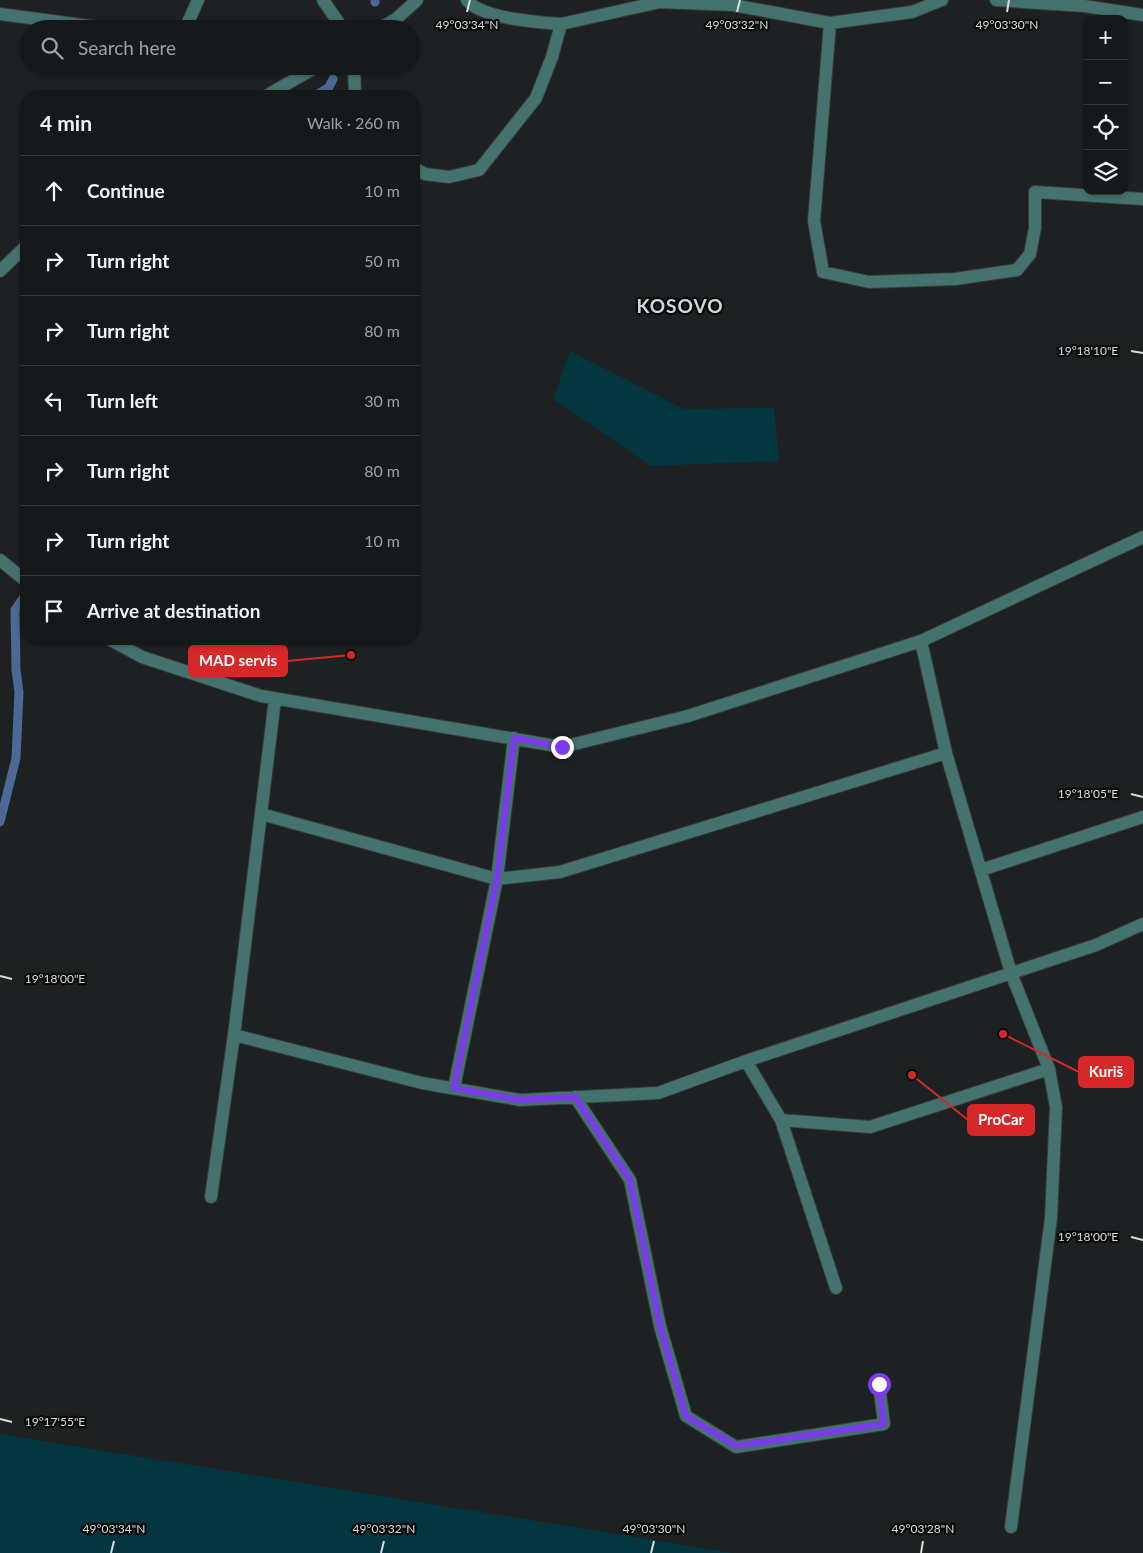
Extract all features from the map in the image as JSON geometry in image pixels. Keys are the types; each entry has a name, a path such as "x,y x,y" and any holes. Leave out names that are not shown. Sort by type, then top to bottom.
{"street":[{"path":"189,20 198,0"},
{"path":"323,0 336,20"},
{"path":"394,20 417,0"},
{"path":"467,0 470,4 490,13 517,20 561,24 660,2 733,5 830,23 912,12 942,0"},
{"path":"996,0 1084,6 1143,15"},
{"path":"0,14 45,20"},
{"path":"830,23 814,221 823,272 869,282 955,279 1017,270 1030,254 1035,228 1035,192 1143,199"},
{"path":"420,171 425,174 449,177 479,170 536,98 552,56 561,24"},
{"path":"276,90 302,75"},
{"path":"354,75 355,90"},
{"path":"0,270 20,252"},
{"path":"120,645 142,657 261,696 562,747 688,716 921,641 1143,537"},
{"path":"0,560 20,576"},
{"path":"921,641 946,753 1011,973 1049,1069 1056,1107 1051,1218 1011,1527"},
{"path":"211,1197 234,1035 275,699"},
{"path":"454,1088 497,879 514,738"},
{"path":"261,814 497,879 560,872 946,753"},
{"path":"981,870 1143,817"},
{"path":"234,1035 422,1083 520,1100 658,1093 746,1061 1096,945 1143,924"},
{"path":"746,1061 781,1120 836,1288"},
{"path":"781,1120 870,1127 1049,1069"},
{"path":"575,1097 630,1180 660,1326 686,1416 736,1446 884,1424 879,1384"}],"shaded area":[{"path":"570,351 684,409 774,408 779,461 651,466 553,399"},
{"path":"0,1434 733,1553 0,1553"}],"waterway":[{"path":"324,90 329,87 333,79"},
{"path":"0,822 16,758 19,692 16,670 15,610 20,603"}],"place":[{"name":"MAD servis","path":"351,655"},
{"name":"Kuriš","path":"1003,1034"},
{"name":"ProCar","path":"912,1075"}],"district":[{"name":"KOSOVO","path":"680,305"}],"route":[{"path":"562,747 514,738 497,879 454,1088 520,1100 575,1097 630,1180 660,1326 686,1416 736,1446 884,1424 879,1384"}]}
